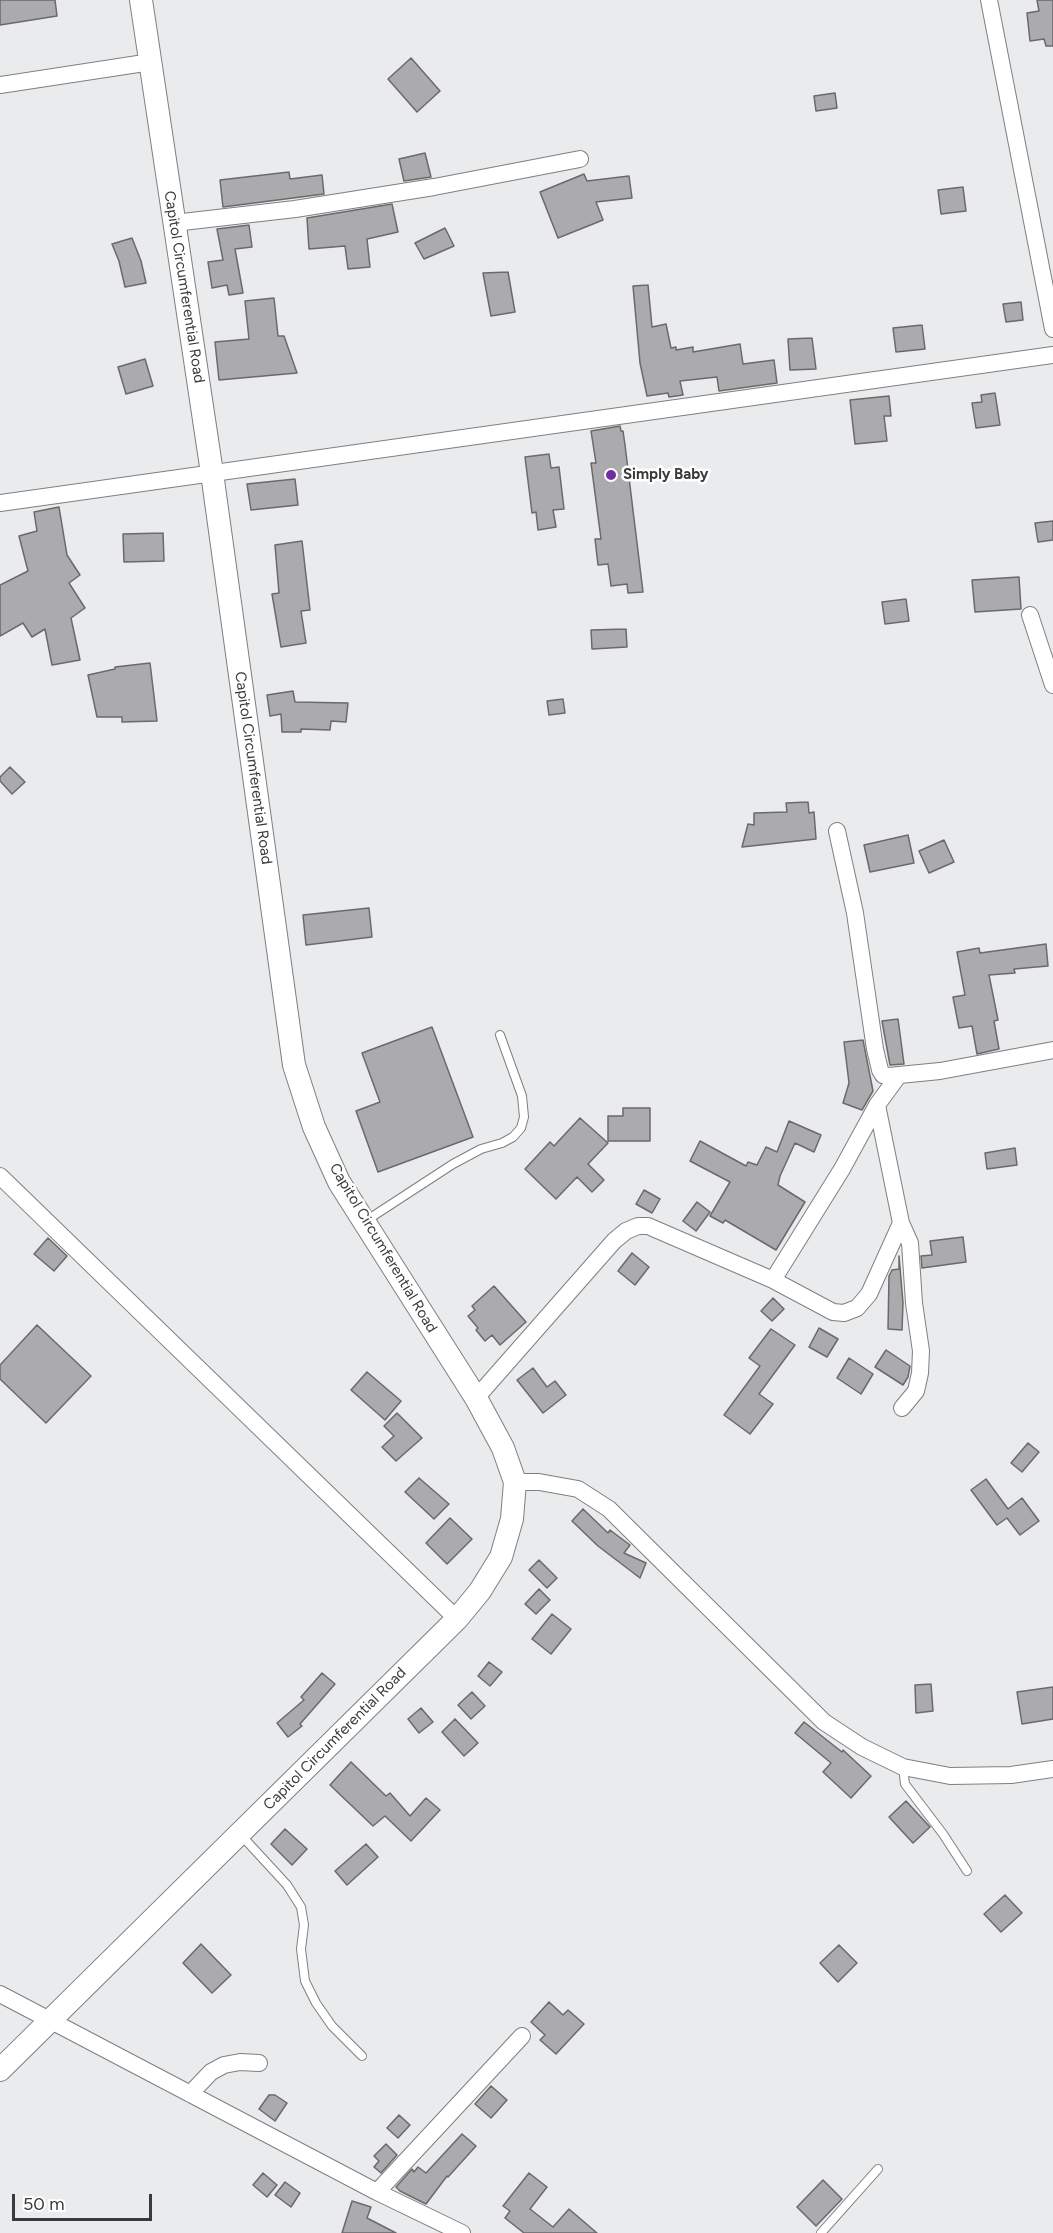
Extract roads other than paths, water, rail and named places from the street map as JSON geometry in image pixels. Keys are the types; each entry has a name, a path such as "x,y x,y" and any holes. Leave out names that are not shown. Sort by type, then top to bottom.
{"main road":[{"name":"Capitol Circumferential Road","path":"0,2070 457,1619 480,1591 501,1557 512,1520 515,1482 503,1448 476,1398 339,1182 314,1127 294,1065 212,473 141,0"}],"street":[{"path":"989,0 1053,329"},
{"path":"0,85 150,62"},
{"path":"174,224 434,187 580,159"},
{"path":"0,503 1053,355"},
{"path":"1030,615 1053,685"},
{"path":"837,831 855,913 880,1071 886,1076 940,1071 1053,1050"},
{"path":"773,1280 842,1169 877,1105 899,1075"},
{"path":"877,1105 901,1223 910,1243 914,1303 921,1350 916,1391 902,1408"},
{"path":"0,1176 457,1619"},
{"path":"476,1398 614,1241 626,1231 638,1226 648,1226 773,1280 833,1312 844,1313 857,1308 869,1294 901,1223"},
{"path":"515,1482 558,1484 578,1489 595,1498 609,1509 824,1722 862,1746 903,1767 950,1776 1011,1775 1053,1768"},
{"path":"0,1994 377,2192 462,2233"},
{"path":"377,2192 522,2036"},
{"path":"190,2094 212,2072 224,2065 240,2062 259,2063"}],"lane":[{"path":"364,1222 453,1164 481,1149 502,1143 513,1137 521,1128 524,1117 522,1096 501,1035"},
{"path":"903,1767 905,1784 944,1834 967,1870"},
{"path":"240,1833 287,1885 301,1908 304,1925 301,1949 305,1981 316,2003 332,2026 362,2056"},
{"path":"821,2233 878,2169"}],"place":[{"name":"Simply Baby","path":"611,475"}]}
